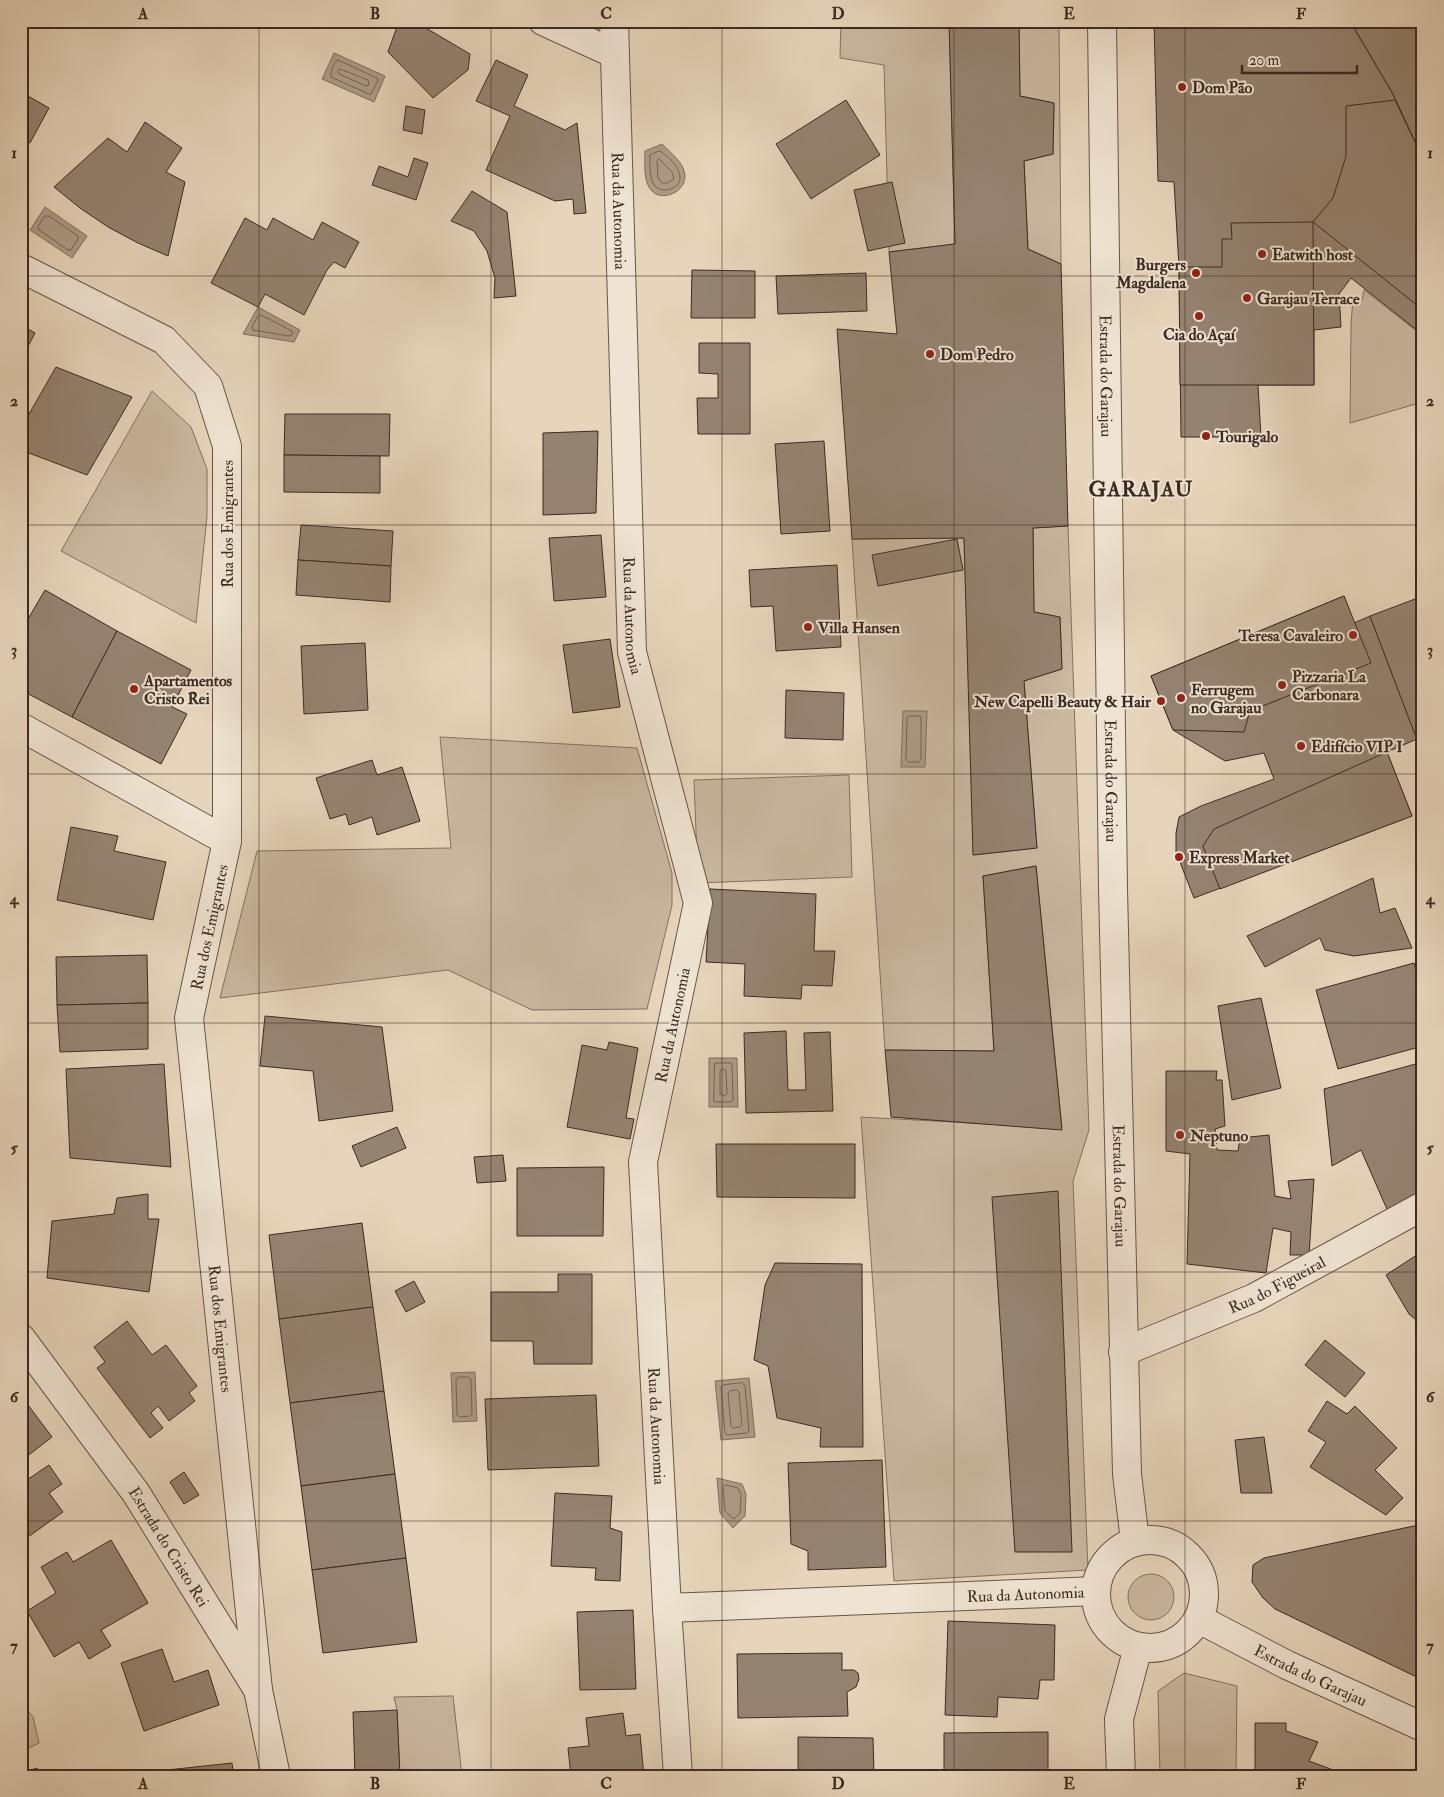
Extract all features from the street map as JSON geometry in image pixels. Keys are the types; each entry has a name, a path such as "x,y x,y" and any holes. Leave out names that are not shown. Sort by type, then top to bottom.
{"street":[{"path":"543,21 615,54"},
{"name":"Rua da Autonomia","path":"614,21 632,652 698,903 642,1162 667,1608 1096,1591"},
{"name":"Estrada do Garajau","path":"1102,21 1113,890 1123,1352 1127,1474 1135,1541"},
{"name":"Rua dos Emigrantes","path":"21,268 164,340 208,386 227,446 227,841 189,1018 258,1690"},
{"path":"21,727 227,841"},
{"name":"Rua do Figueiral","path":"1123,1352 1254,1298 1423,1206"},
{"name":"Estrada do Cristo Rei","path":"21,1338 136,1493 258,1690 276,1776"},
{"path":"1157,1539 1177,1546 1193,1559 1203,1578 1205,1599 1199,1619 1186,1636 1168,1646 1148,1649 1121,1640 1107,1627 1098,1610 1096,1591 1101,1570 1115,1552 1135,1541 1157,1539"},
{"path":"667,1608 678,1776"},
{"name":"Estrada do Garajau","path":"1199,1619 1287,1665 1423,1727"},
{"path":"1121,1776 1119,1719 1138,1647"}],"shaded area":[{"path":"841,21 949,21 955,244 889,252 884,65 840,58"},
{"path":"1019,21 1059,21 1061,264 1028,249 1024,161 1053,154 1054,103 1020,96"},
{"path":"1364,290 1423,336 1423,402 1350,423 1353,298 1362,300"},
{"path":"152,391 191,427 207,469 207,516 196,623 61,551"},
{"path":"1068,526 1089,1130 1073,1181 1088,1570 894,1581 861,1117 1062,1128 1036,866 983,876 994,1051 885,1050 852,539 964,538 974,855 1037,848 1024,681 1062,669 1060,617 1034,612 1033,528"},
{"path":"440,737 637,748 672,873 672,905 647,1009 532,1010 448,970 220,998 257,851 451,848"},
{"path":"849,775 852,877 698,883 694,780"},
{"path":"1151,1574 1164,1578 1170,1584 1174,1597 1170,1610 1164,1616 1151,1620 1138,1616 1132,1610 1128,1597 1132,1584 1138,1578"},
{"path":"1184,1673 1237,1686 1236,1776 1160,1776 1158,1691"},
{"path":"453,1696 462,1776 400,1776 397,1710 394,1697"},
{"path":"21,1702 33,1717 39,1743 21,1752"}],"water":[{"path":"334,53 385,76 374,102 322,79"},
{"path":"662,144 679,161 685,176 684,183 680,188 669,195 662,196 656,194 648,186 645,151"},
{"path":"45,207 87,236 72,258 30,230"},
{"path":"258,307 300,330 294,342 243,334"},
{"path":"903,711 927,711 925,767 901,767"},
{"path":"709,1058 737,1058 738,1107 709,1107"},
{"path":"475,1372 477,1421 453,1422 451,1373"},
{"path":"749,1378 755,1437 721,1440 715,1381"},
{"path":"717,1478 742,1484 746,1494 745,1516 733,1528 720,1513"}],"building":[{"path":"399,21 414,21 470,54 468,70 433,98 388,52"},
{"path":"949,21 1019,21 1020,96 1054,103 1053,154 1024,161 1028,249 1061,264 1068,526 1033,528 1034,612 1060,617 1062,669 1024,681 1037,848 973,855 964,538 852,539 837,329 897,334 889,252 955,244"},
{"path":"1154,21 1350,21 1393,94 1423,159 1423,335 1351,278 1339,294 1341,327 1314,330 1314,385 1258,385 1261,437 1181,437 1179,267 1174,182 1158,181"},
{"path":"1350,21 1423,21 1423,159 1393,94"},
{"path":"496,60 528,75 514,106 565,130 577,123 586,213 574,214 573,199 555,201 486,170 510,116 476,101"},
{"path":"21,92 49,108 30,143 21,138"},
{"path":"846,100 880,155 811,199 776,144"},
{"path":"1395,100 1423,159 1423,310 1313,222 1333,198 1346,156 1346,106"},
{"path":"406,106 425,110 422,134 403,130"},
{"path":"145,122 182,148 166,172 185,182 168,256 108,227 54,187 108,138 127,152"},
{"path":"414,158 428,163 416,200 372,185 379,166 408,177"},
{"path":"892,182 905,243 868,251 854,190"},
{"path":"472,191 507,212 516,296 494,298 495,278 487,251 474,231 451,221"},
{"path":"245,218 267,230 273,218 313,240 322,222 359,242 345,268 334,262 327,270 304,315 265,294 258,307 211,283"},
{"name":"Garajau Terrace","path":"1313,222 1314,385 1180,385 1179,267 1222,267 1222,239 1232,239 1231,223"},
{"path":"692,270 755,271 755,318 691,318"},
{"path":"866,273 867,311 778,314 776,276"},
{"path":"21,325 35,333 21,360"},
{"path":"699,343 750,343 750,434 698,434 697,398 718,398 718,374 699,373"},
{"path":"56,367 132,397 87,475 21,450 21,428"},
{"path":"285,414 390,414 389,456 284,455"},
{"path":"598,431 596,513 543,515 543,433"},
{"path":"824,441 830,531 781,534 775,444"},
{"path":"284,455 380,456 380,493 284,492"},
{"path":"301,525 393,531 391,566 298,560"},
{"path":"601,535 606,597 554,601 549,538"},
{"path":"957,539 963,570 878,586 872,555"},
{"path":"298,560 391,566 390,602 296,595"},
{"name":"Villa Hansen","path":"837,565 841,647 776,651 773,606 751,607 749,570"},
{"name":"Apartamentos Cristo Rei","path":"45,590 117,631 72,717 21,690 21,631"},
{"name":"Edifício VIP I","path":"1344,596 1354,623 1370,616 1417,739 1387,752 1412,816 1194,898 1176,852 1176,833 1179,817 1201,806 1274,779 1264,753 1225,761 1173,730 1151,676"},
{"path":"1344,596 1371,663 1250,711 1244,732 1173,730 1151,676"},
{"name":"Edifício VIP I","path":"1423,596 1423,753 1422,753 1370,616"},
{"name":"Apartamentos Cristo Rei","path":"117,631 191,670 172,707 187,714 161,764 72,717"},
{"path":"610,639 620,707 573,713 563,645"},
{"path":"365,643 368,710 304,714 301,646"},
{"path":"786,690 844,693 843,740 785,738"},
{"path":"1387,752 1412,816 1220,889 1203,846 1214,829"},
{"path":"372,760 377,775 402,767 420,821 377,835 372,817 349,825 346,814 330,819 316,778"},
{"path":"71,827 118,836 114,851 166,862 153,920 57,900"},
{"path":"1036,866 1062,1130 891,1117 885,1050 994,1051 983,876"},
{"path":"1373,878 1380,913 1395,908 1412,948 1354,956 1325,950 1320,938 1265,967 1247,936"},
{"path":"710,889 816,894 814,951 835,951 832,986 802,985 801,999 744,996 745,964 706,962"},
{"path":"147,955 148,1003 57,1005 56,957"},
{"path":"1414,963 1423,994 1423,1046 1338,1069 1316,990"},
{"path":"1261,998 1281,1088 1232,1100 1218,1006"},
{"path":"148,1003 148,1049 60,1052 57,1005"},
{"path":"265,1016 382,1027 393,1111 319,1121 313,1071 260,1066"},
{"path":"786,1031 788,1090 806,1090 804,1033 830,1032 833,1111 746,1113 744,1033"},
{"path":"609,1042 638,1048 626,1118 634,1119 630,1139 567,1127 582,1045 607,1050"},
{"path":"1423,1062 1423,1200 1390,1216 1361,1150 1332,1166 1324,1089"},
{"path":"164,1064 171,1167 70,1158 66,1069"},
{"path":"1166,1071 1217,1071 1216,1080 1222,1080 1225,1126 1215,1129 1217,1150 1238,1151 1240,1138 1269,1135 1275,1196 1291,1199 1288,1181 1314,1179 1309,1255 1290,1255 1291,1232 1273,1228 1266,1273 1187,1264 1190,1154 1166,1151"},
{"path":"397,1127 406,1148 361,1167 352,1146"},
{"path":"716,1144 855,1144 855,1198 717,1197"},
{"path":"503,1155 506,1181 477,1183 474,1157"},
{"path":"604,1167 603,1236 517,1236 517,1168"},
{"path":"1058,1191 1072,1552 1015,1552 992,1197"},
{"path":"148,1194 148,1219 159,1219 149,1292 47,1278 52,1221 114,1214 117,1198"},
{"path":"362,1223 373,1307 279,1319 269,1235"},
{"path":"1423,1251 1423,1326 1409,1314 1386,1275"},
{"path":"775,1263 862,1264 863,1447 820,1447 821,1428 777,1418 768,1366 754,1360 765,1285"},
{"path":"558,1274 592,1274 592,1364 534,1364 533,1341 491,1341 491,1292 558,1292"},
{"path":"414,1281 425,1302 406,1312 395,1291"},
{"path":"373,1307 384,1391 290,1403 279,1319"},
{"path":"127,1321 152,1355 166,1345 197,1386 189,1393 195,1401 169,1421 158,1406 151,1413 163,1428 150,1438 97,1368 105,1362 94,1347"},
{"path":"1325,1340 1365,1373 1345,1397 1305,1365"},
{"path":"384,1391 395,1474 301,1486 290,1403"},
{"path":"596,1395 599,1466 488,1470 485,1399"},
{"path":"1327,1401 1347,1414 1355,1406 1397,1448 1375,1470 1403,1498 1386,1515 1310,1467 1326,1442 1308,1431"},
{"path":"28,1405 52,1437 21,1461 21,1410"},
{"path":"1264,1437 1272,1493 1241,1493 1235,1440"},
{"path":"882,1460 886,1567 808,1570 808,1551 791,1544 788,1463"},
{"path":"49,1465 62,1484 49,1493 63,1512 21,1542 21,1484"},
{"path":"184,1472 199,1495 184,1504 170,1482"},
{"path":"395,1474 406,1558 312,1570 301,1486"},
{"path":"555,1493 612,1496 610,1528 622,1532 620,1581 595,1580 596,1568 551,1566"},
{"path":"1423,1524 1423,1680 1275,1609 1263,1598 1252,1582 1253,1565 1264,1558"},
{"path":"111,1540 148,1603 101,1630 111,1646 89,1659 79,1642 54,1657 27,1611 56,1593 41,1567 67,1552 73,1562"},
{"path":"406,1558 417,1642 323,1653 312,1570"},
{"path":"633,1610 636,1689 580,1690 577,1612"},
{"path":"948,1621 1055,1625 1054,1680 1040,1680 1038,1699 998,1697 997,1717 945,1715"},
{"path":"162,1649 174,1682 208,1670 219,1705 144,1731 121,1663"},
{"path":"842,1653 842,1670 854,1670 858,1673 859,1679 856,1687 847,1692 848,1716 738,1718 737,1654"},
{"path":"397,1710 400,1776 355,1776 353,1712"},
{"path":"623,1713 626,1736 640,1734 644,1776 571,1776 568,1748 589,1746 586,1718"},
{"path":"1255,1723 1286,1723 1286,1731 1318,1742 1309,1761 1336,1771 1336,1776 1255,1776"},
{"path":"1048,1732 1048,1776 944,1776 944,1733"},
{"path":"798,1737 873,1738 874,1776 798,1776"},
{"path":"232,1763 234,1776 139,1776 139,1773"},
{"path":"37,1768 39,1776 21,1776 21,1773"}],"place":[{"name":"Dom Pão","path":"1182,87"},
{"name":"Eatwith host","path":"1262,254"},
{"name":"Burgers Magdalena","path":"1196,273"},
{"name":"Garajau Terrace","path":"1247,298"},
{"name":"Cia do Açaí","path":"1199,316"},
{"name":"Dom Pedro","path":"930,354"},
{"name":"Tourigalo","path":"1206,436"},
{"name":"Villa Hansen","path":"808,627"},
{"name":"Teresa Cavaleiro","path":"1353,635"},
{"name":"Pizzaria La Carbonara","path":"1282,685"},
{"name":"Apartamentos Cristo Rei","path":"134,689"},
{"name":"Ferrugem no Garajau","path":"1181,698"},
{"name":"New Capelli Beauty & Hair","path":"1161,701"},
{"name":"Edifício VIP I","path":"1301,746"},
{"name":"Express Market","path":"1179,857"},
{"name":"Neptuno","path":"1180,1135"}],"district":[{"name":"GARAJAU","path":"1141,489"}]}
